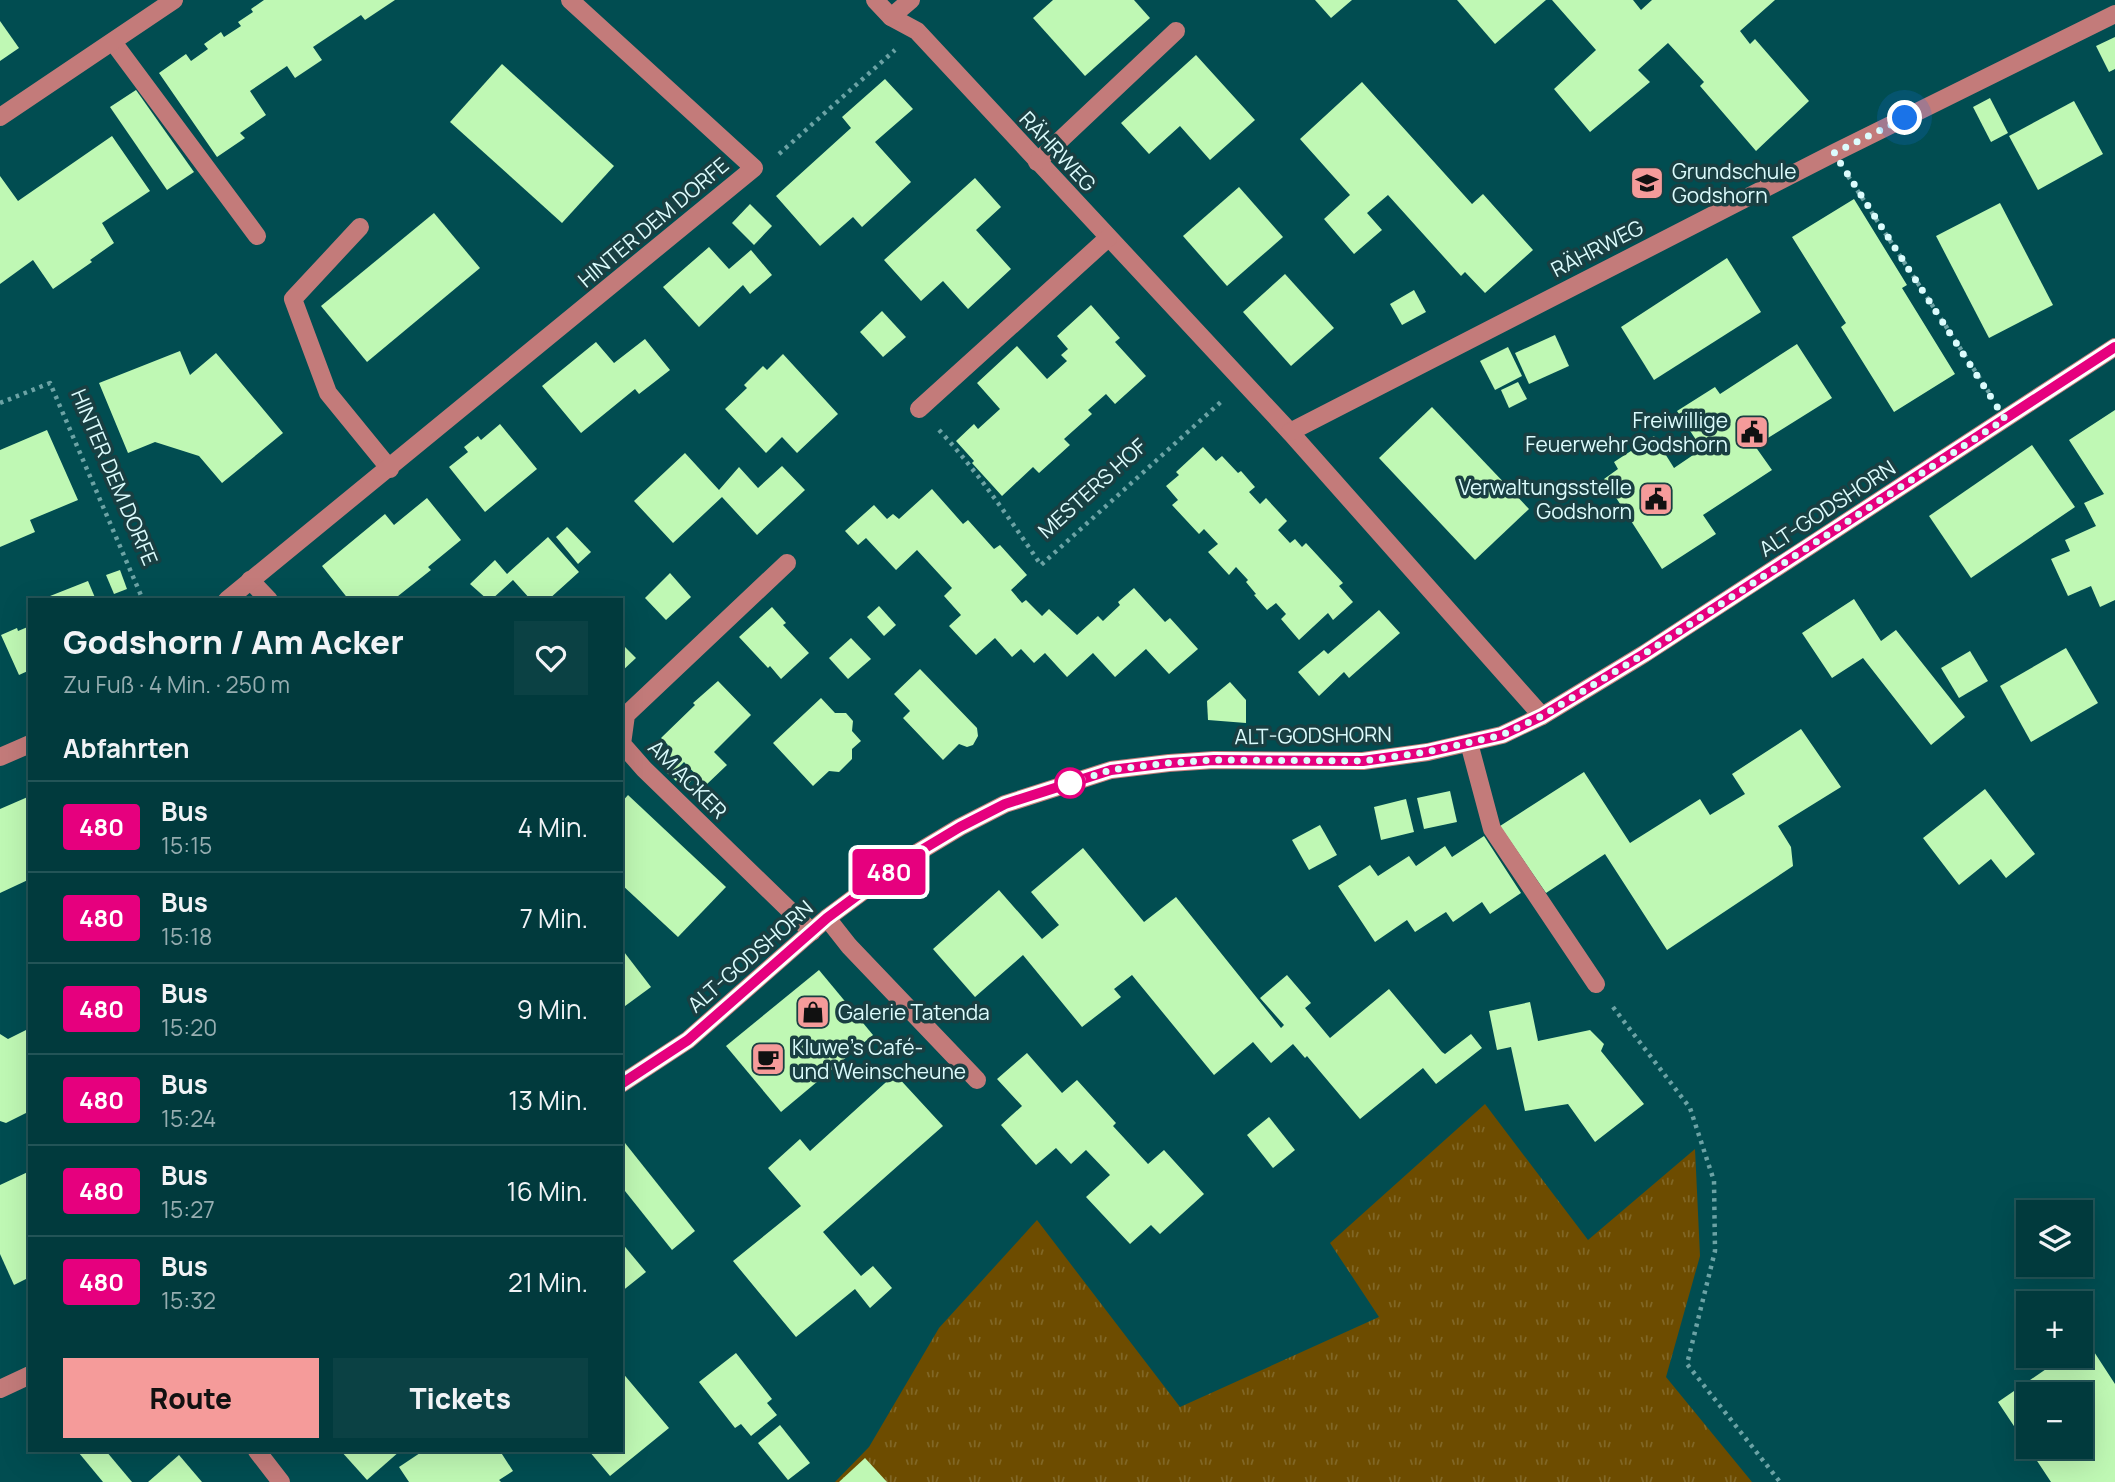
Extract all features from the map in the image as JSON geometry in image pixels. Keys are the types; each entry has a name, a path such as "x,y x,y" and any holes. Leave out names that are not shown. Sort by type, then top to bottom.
{"street":[{"path":"0,117 174,0"},
{"name":"HINTER DEM DORFE","path":"229,598 754,168 570,0"},
{"name":"RÄHRWEG","path":"875,0 891,18 917,31 1290,432 1542,716"},
{"path":"891,18 911,0"},
{"name":"RÄHRWEG","path":"1290,432 1834,153 2115,14"},
{"path":"1037,162 1175,31"},
{"path":"113,42 257,236"},
{"path":"360,227 293,299 328,393 390,469"},
{"path":"919,409 1108,238"},
{"name":"ALT-GODSHORN","path":"623,1083 688,1040 827,918 905,860 1005,804 1111,770 1214,760 1363,761 1427,752 1502,735 1542,716 1644,654 2115,347"},
{"name":"AM ACKER","path":"623,737 626,715 787,563"},
{"path":"250,580 267,598"},
{"path":"1469,743 1492,829 1596,984"},
{"path":"0,757 28,745"},
{"name":"AM ACKER","path":"623,745 644,769 813,932"},
{"path":"827,918 849,946 977,1080"},
{"path":"0,1389 28,1376"},
{"path":"258,1452 281,1482"}],"path":[{"path":"754,168 779,154 917,31"},
{"path":"1834,153 2005,419"},
{"name":"MESTERS HOF","path":"962,455 1041,565 1243,382"},
{"name":"HINTER DEM DORFE","path":"0,403 50,383 142,598"},
{"path":"1596,984 1690,1108 1714,1181 1715,1251 1688,1364 1780,1482"}],"green space":[{"path":"1485,1104 1588,1240 1695,1149 1700,1256 1666,1377 1752,1482 835,1482 869,1447 939,1328 1037,1220 1180,1407 1379,1317 1330,1243"}],"building":[{"path":"264,0 395,0 365,20 361,15 313,47 322,60 295,78 287,66 250,91 266,115 240,133 245,138 217,157 159,73 186,54 191,61 208,49 204,44 221,32 224,37 241,26 238,22"},
{"path":"1053,0 1134,0 1150,18 1085,76 1033,18"},
{"path":"1315,0 1352,0 1331,18"},
{"path":"1457,0 1546,0 1495,44"},
{"path":"1552,0 1633,0 1641,10 1652,0 1775,0 1740,31 1750,44 1755,39 1809,101 1756,151 1700,86 1704,82 1668,43 1638,70 1650,82 1590,132 1554,89 1596,50"},
{"path":"0,21 19,48 0,61"},
{"path":"2115,37 2115,69 2109,72 2096,46"},
{"path":"1196,55 1255,120 1210,160 1180,126 1149,154 1121,123"},
{"path":"502,64 614,166 562,223 450,122"},
{"path":"885,79 913,109 875,142 911,182 862,227 853,217 820,246 776,196 851,128 842,117"},
{"path":"1362,82 1472,204 1483,194 1533,250 1485,293 1465,272 1461,276 1388,195 1367,213 1382,230 1354,254 1324,219 1350,195 1300,139"},
{"path":"136,90 194,172 167,190 110,107"},
{"path":"1990,98 2008,133 1991,142 1973,107"},
{"path":"2074,101 2103,154 2038,190 2009,136"},
{"path":"112,136 150,191 102,223 114,243 53,289 33,260 0,284 0,176 18,201"},
{"path":"975,178 1001,207 976,230 1011,269 968,309 943,281 921,301 884,260"},
{"path":"1239,187 1283,237 1227,286 1183,236"},
{"path":"1854,199 1907,285 1902,288 1955,374 1894,412 1841,327 1846,323 1792,237"},
{"path":"2000,203 2053,305 1989,338 1936,236"},
{"path":"750,204 772,226 754,245 732,223"},
{"path":"434,213 480,268 367,362 321,306"},
{"path":"709,247 729,269 751,250 772,275 750,294 743,285 699,327 663,287"},
{"path":"1727,258 1761,312 1654,380 1621,327"},
{"path":"1285,274 1334,328 1291,366 1243,312"},
{"path":"1414,290 1426,312 1402,325 1390,304"},
{"path":"1091,305 1120,338 1115,342 1146,376 1115,404 1106,394 1088,410 1092,414 1064,439 1070,445 1039,473 1033,467 1002,496 956,441 974,424 978,429 1000,409 977,383 1017,346 1047,379 1067,361 1061,355 1068,349 1057,336"},
{"path":"882,311 906,337 883,357 860,332"},
{"path":"1555,335 1569,366 1529,384 1515,353"},
{"path":"645,339 670,370 639,394 635,389 581,433 542,386 596,342 614,363"},
{"path":"1797,344 1832,398 1755,446 1772,470 1703,515 1716,534 1662,569 1604,479 1618,469 1614,462 1654,436 1674,468 1702,449 1677,411 1715,387 1720,394"},
{"path":"1508,347 1522,376 1495,390 1480,361"},
{"path":"180,351 190,375 216,353 283,433 222,483 199,456 155,442 128,453 99,383"},
{"path":"783,354 838,414 797,453 782,437 766,453 725,409 747,388 744,385 763,366 767,370"},
{"path":"1518,382 1527,399 1509,408 1501,390"},
{"path":"1432,407 1529,509 1475,560 1379,458"},
{"path":"2115,410 2115,600 2100,607 2091,586 2068,596 2051,559 2070,551 2065,540 2096,526 2084,503 2104,494 2069,440"},
{"path":"500,424 537,469 485,512 449,467 468,452 464,447 478,436 481,440"},
{"path":"47,430 78,500 30,520 35,532 0,547 0,450"},
{"path":"2032,445 2075,507 1971,578 1929,516"},
{"path":"1203,447 1216,461 1222,456 1238,473 1241,471 1255,487 1249,492 1260,504 1266,498 1287,521 1278,530 1290,543 1295,539 1302,547 1306,543 1343,583 1339,586 1353,602 1333,620 1328,613 1299,640 1281,619 1286,614 1276,603 1267,610 1254,595 1256,594 1246,582 1248,580 1236,567 1229,575 1208,552 1218,544 1204,529 1199,534 1172,505 1178,500 1166,486 1179,475 1176,472"},
{"path":"685,453 719,490 739,467 758,488 782,466 805,490 757,535 722,497 673,543 634,501"},
{"path":"932,489 963,524 968,520 994,549 1000,545 1027,575 1011,590 1022,603 1026,600 1042,616 1049,609 1077,635 1098,616 1103,621 1134,588 1165,622 1170,618 1198,649 1169,674 1146,649 1115,677 1093,653 1067,677 1045,653 1034,663 1021,649 1012,657 995,638 976,655 949,626 961,615 944,596 952,588 917,550 896,570 866,538 858,545 845,531 874,505 887,519 893,514 899,519"},
{"path":"427,498 461,540 428,567 431,570 396,598 347,598 322,566 385,514 394,525"},
{"path":"567,527 591,552 578,564 556,537"},
{"path":"548,537 579,572 550,598 529,598 513,580 493,598 486,598 470,584 495,560 507,574"},
{"path":"120,570 127,589 114,594 106,575"},
{"path":"670,573 691,597 666,620 645,598"},
{"path":"88,581 95,598 45,598"},
{"path":"1854,599 1881,641 1896,630 1965,717 1931,745 1863,658 1832,678 1802,633"},
{"path":"879,606 896,625 884,636 867,617"},
{"path":"772,607 786,623 783,625 809,653 781,679 739,637"},
{"path":"1379,610 1400,633 1349,678 1344,672 1319,696 1298,672 1324,650 1328,654"},
{"path":"28,627 28,671 19,675 1,635 17,628 18,631"},
{"path":"851,638 871,659 848,679 829,658"},
{"path":"623,645 636,658 623,670"},
{"path":"2066,648 2098,703 2031,742 2000,686"},
{"path":"1970,651 1988,681 1959,698 1941,668"},
{"path":"920,669 977,728 978,736 973,745 967,747 959,744 943,760 903,718 910,711 894,694"},
{"path":"718,681 751,715 714,752 727,765 706,785 684,762 677,769 691,781 684,788 667,773 674,765 661,751 668,745 661,738 695,705 693,703"},
{"path":"1230,682 1246,700 1246,723 1208,720 1207,701"},
{"path":"821,698 835,713 846,713 853,721 852,731 861,741 852,749 852,759 839,772 829,771 813,786 773,743"},
{"path":"1801,729 1841,787 1778,826 1791,847 1793,866 1667,950 1605,854 1546,893 1500,826 1584,772 1630,843 1700,799 1710,815 1745,794 1732,774"},
{"path":"1985,789 2035,854 2006,878 1991,859 1959,885 1923,838"},
{"path":"1450,791 1457,822 1424,829 1417,798"},
{"path":"628,795 726,887 678,937 623,886 623,801"},
{"path":"28,797 28,880 0,893 0,809"},
{"path":"1406,799 1414,832 1381,840 1374,807"},
{"path":"1320,825 1337,855 1309,870 1292,840"},
{"path":"1484,836 1521,893 1490,914 1482,902 1453,922 1446,912 1415,932 1407,920 1375,942 1338,886 1370,865 1378,876 1409,856 1416,866 1445,846 1452,857"},
{"path":"1083,848 1144,922 1176,897 1281,1028 1284,1025 1260,998 1287,975 1311,1003 1305,1008 1330,1038 1389,989 1445,1054 1471,1034 1482,1048 1436,1084 1423,1068 1360,1119 1307,1056 1305,1058 1293,1044 1271,1063 1253,1042 1214,1075 1132,975 1114,989 1121,997 1082,1027 1023,955 975,997 933,949 999,890 1042,939 1059,925 1031,892"},
{"path":"623,951 651,987 623,1008"},
{"path":"819,970 873,1035 781,1112 726,1046"},
{"path":"1530,1002 1538,1041 1590,1030 1604,1044 1601,1051 1644,1104 1595,1142 1568,1104 1525,1111 1511,1047 1497,1050 1489,1011"},
{"path":"28,1029 28,1112 6,1123 0,1121 0,1034 8,1039"},
{"path":"1027,1053 1062,1093 1077,1080 1116,1123 1113,1126 1148,1164 1164,1150 1204,1194 1160,1234 1151,1225 1130,1244 1086,1197 1110,1175 1086,1150 1071,1164 1056,1148 1036,1165 1001,1125 1022,1106 997,1079"},
{"path":"895,1074 943,1126 823,1232 861,1276 873,1266 892,1288 870,1308 855,1289 796,1337 733,1261 801,1206 768,1168 800,1139 810,1151"},
{"path":"1269,1117 1295,1150 1273,1168 1247,1135"},
{"path":"623,1141 695,1231 672,1250 623,1189"},
{"path":"28,1172 28,1278 14,1285 0,1254 0,1185"},
{"path":"623,1244 646,1272 623,1290"},
{"path":"2093,1350 2115,1384 2115,1482 2051,1482 2036,1459 2093,1459 2093,1382 2027,1382 2048,1368 2093,1368"},
{"path":"736,1353 772,1399 767,1403 777,1415 751,1436 741,1424 735,1428 699,1382"},
{"path":"623,1373 669,1428 610,1476 590,1452 623,1452"},
{"path":"2016,1390 2016,1429 1998,1402"},
{"path":"780,1425 810,1463 788,1480 758,1443"},
{"path":"107,1452 132,1482 103,1482 79,1453"},
{"path":"342,1452 399,1452 367,1480"},
{"path":"422,1452 501,1452 513,1471 499,1480 501,1482 409,1482 399,1467"},
{"path":"179,1455 202,1482 148,1482"},
{"path":"865,1458 887,1482 839,1482"}],"bus line":[{"name":"480","path":"623,1083 688,1040 827,918 905,860 1005,804 1111,770 1214,760 1363,761 1427,752 1502,735 1542,716 1644,654 2115,347"}],"place":[{"name":"Grundschule Godshorn","path":"1647,183"},
{"name":"Freiwillige Feuerwehr Godshorn","path":"1752,432"},
{"name":"Verwaltungsstelle Godshorn","path":"1656,499"},
{"name":"Galerie Tatenda","path":"813,1012"},
{"name":"Kluwe's Café- und Weinscheune","path":"768,1059"}],"route":[{"path":"1070,783 1111,770 1169,763 1214,760 1363,761 1427,752 1502,735 1542,716 1644,654 2005,419 1834,153 1905,118"}]}
